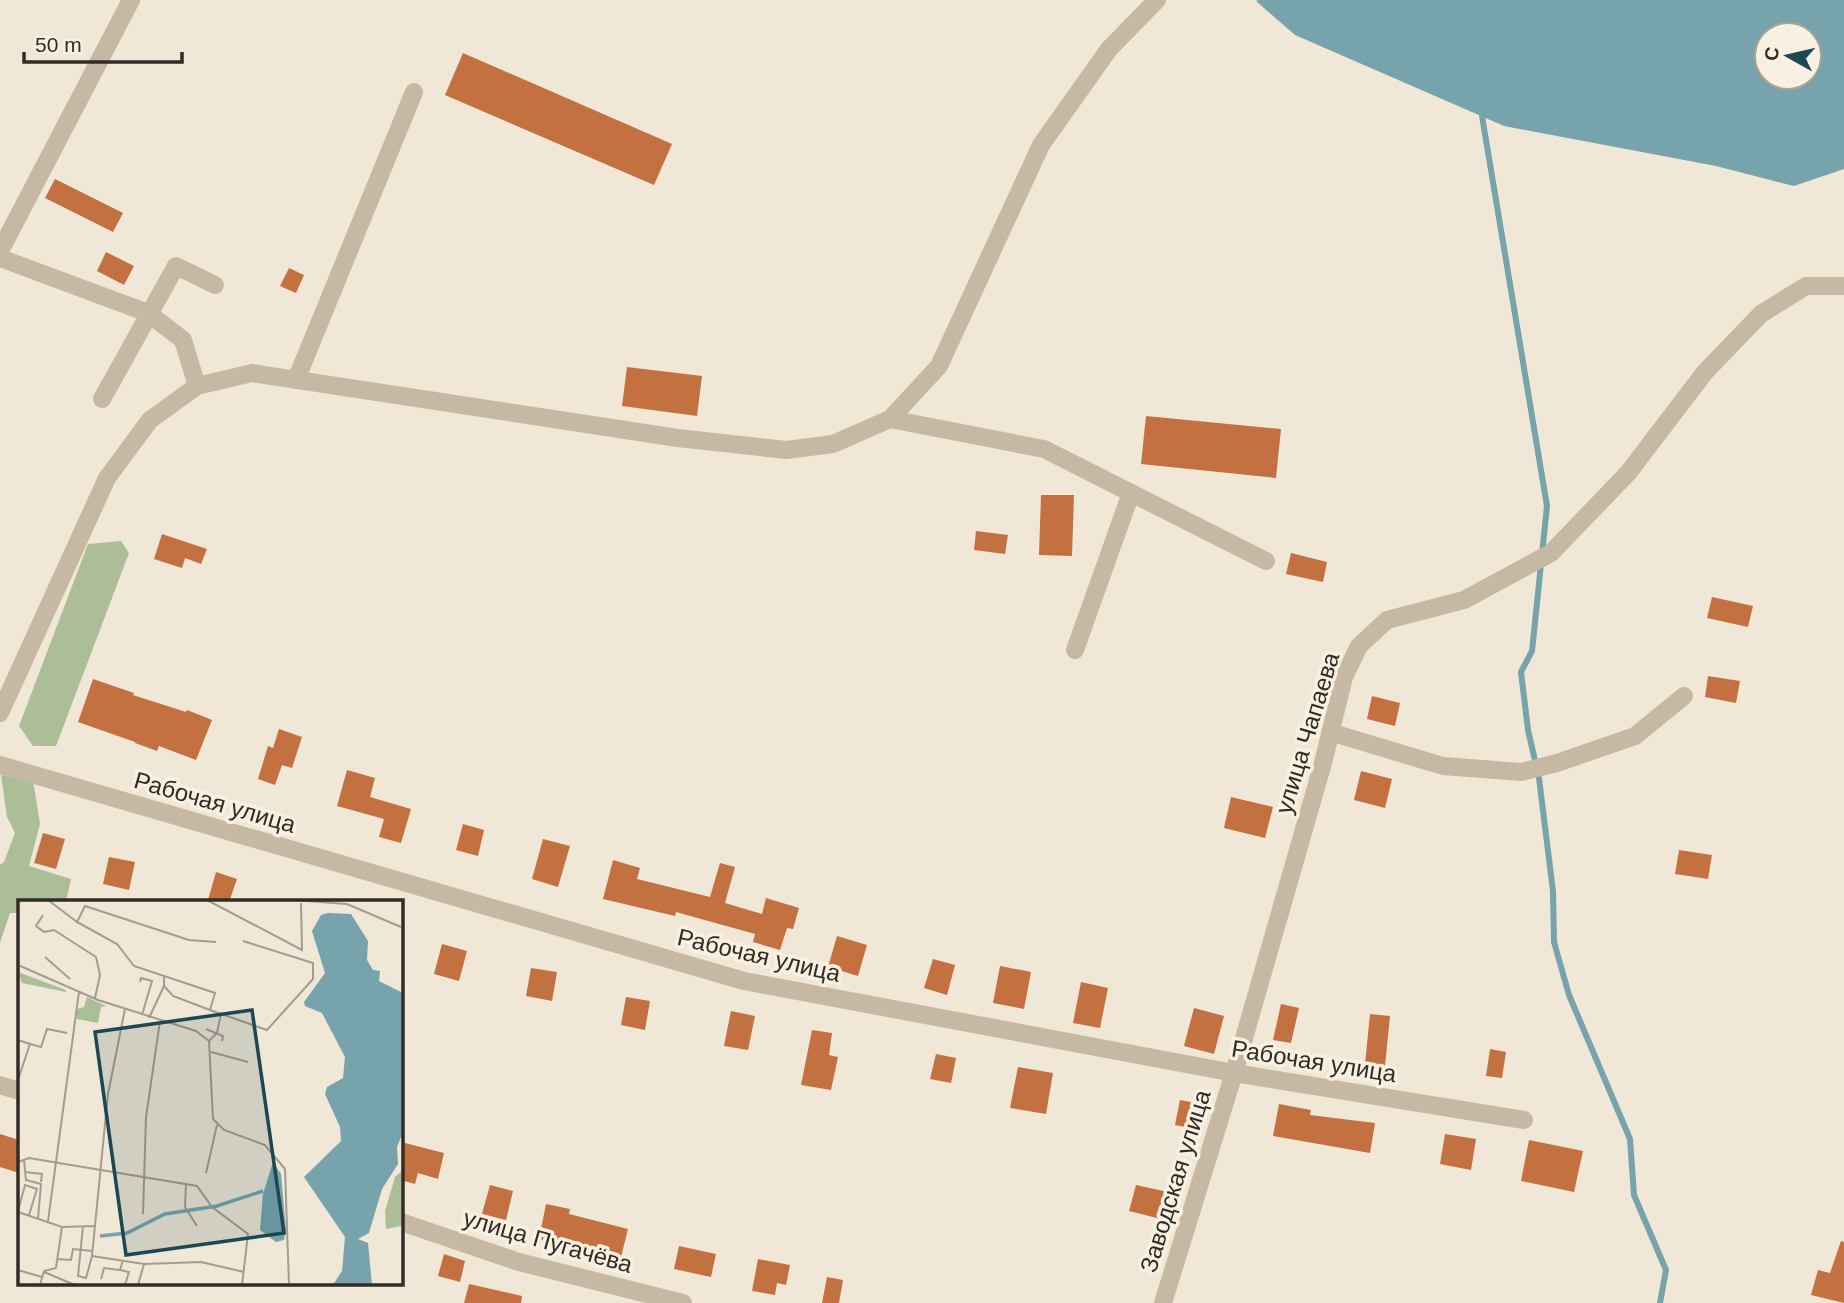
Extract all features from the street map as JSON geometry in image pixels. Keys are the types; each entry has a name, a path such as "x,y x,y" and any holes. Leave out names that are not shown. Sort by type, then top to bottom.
{"street":[{"path":"0,251 131,0"},
{"path":"0,713 107,478 150,420 197,386 251,373 665,436 786,450 833,444 890,419 939,366 1041,145 1109,49 1157,0"},
{"path":"296,380 414,92"},
{"path":"0,258 149,313 183,340 197,386"},
{"path":"102,399 176,266 215,285"},
{"name":"улица Чапаева","path":"1234,1073 1344,677 1359,646 1387,620 1464,600 1551,553 1628,473 1705,372 1761,314 1806,286 1844,286"},
{"path":"890,419 1044,449 1266,561"},
{"path":"1075,650 1131,493"},
{"path":"1330,732 1443,766 1521,772 1557,763 1635,736 1684,695"},
{"name":"Рабочая улица","path":"0,765 744,981 1234,1073 1524,1120"},
{"name":"Заводская улица","path":"1163,1303 1234,1073"},
{"path":"0,1085 18,1091"},
{"name":"улица Пугачёва","path":"402,1222 519,1262 683,1303"}],"green space":[{"path":"121,541 129,553 56,746 33,746 19,726 88,544"},
{"path":"1,775 33,780 40,824 29,866 71,879 66,900 18,900 18,913 10,913 0,943 0,865 4,862 15,833 7,817"}],"water":[{"path":"1844,0 1844,169 1794,186 1716,166 1504,126 1295,35 1256,1"}],"building":[{"path":"463,53 672,144 654,185 445,95"},
{"path":"55,179 123,213 113,232 45,198"},
{"path":"106,252 134,266 124,285 97,271"},
{"path":"289,268 304,275 296,293 280,286"},
{"path":"627,367 702,376 697,416 622,406"},
{"path":"1146,416 1281,429 1276,478 1141,464"},
{"path":"1041,495 1074,495 1072,556 1039,555"},
{"path":"976,531 1008,535 1005,554 974,550"},
{"path":"162,534 207,549 201,564 185,558 182,568 154,559"},
{"path":"1291,553 1327,562 1323,582 1286,574"},
{"path":"1712,597 1753,606 1748,627 1707,618"},
{"path":"1708,676 1740,681 1736,703 1705,697"},
{"path":"93,679 212,720 196,760 159,746 157,751 78,722"},
{"path":"1372,696 1400,703 1395,726 1367,719"},
{"path":"279,729 302,737 292,768 282,765 275,785 258,779 268,746 273,748"},
{"path":"347,770 375,778 370,797 411,809 401,843 379,837 384,819 337,806"},
{"path":"1361,771 1392,779 1385,808 1354,800"},
{"path":"1231,797 1273,807 1265,838 1224,828"},
{"path":"463,824 484,830 478,856 456,850"},
{"path":"43,833 65,839 56,869 34,863"},
{"path":"543,839 570,846 558,887 532,879"},
{"path":"1679,850 1712,855 1708,879 1675,874"},
{"path":"109,857 135,862 129,890 103,884"},
{"path":"613,860 640,868 637,879 710,897 720,863 735,867 725,903 762,914 766,898 799,908 793,929 787,928 780,950 753,942 755,934 676,912 675,916 603,899"},
{"path":"216,872 237,879 230,900 208,900"},
{"path":"837,936 867,945 858,976 828,967"},
{"path":"442,944 467,951 459,981 434,974"},
{"path":"933,959 955,965 947,995 924,988"},
{"path":"1000,966 1031,972 1024,1009 993,1003"},
{"path":"531,968 557,972 552,1001 526,996"},
{"path":"1081,982 1108,988 1100,1028 1073,1023"},
{"path":"626,997 650,1001 645,1030 621,1025"},
{"path":"1281,1004 1299,1008 1291,1043 1273,1040"},
{"path":"1194,1008 1224,1016 1214,1054 1184,1046"},
{"path":"731,1011 755,1016 748,1050 724,1046"},
{"path":"1370,1014 1390,1016 1385,1066 1365,1064"},
{"path":"812,1030 832,1033 829,1055 838,1057 831,1090 801,1085"},
{"path":"1490,1049 1506,1052 1502,1078 1486,1076"},
{"path":"936,1054 956,1058 951,1083 930,1079"},
{"path":"1018,1067 1053,1073 1046,1114 1010,1108"},
{"path":"1180,1100 1206,1105 1201,1130 1175,1125"},
{"path":"1279,1104 1311,1110 1310,1115 1375,1123 1370,1153 1273,1136"},
{"path":"0,1134 18,1140 18,1173 0,1167"},
{"path":"1445,1134 1476,1139 1471,1170 1440,1164"},
{"path":"1529,1140 1583,1151 1574,1192 1521,1181"},
{"path":"402,1142 444,1153 438,1179 418,1173 415,1184 402,1180"},
{"path":"490,1185 513,1191 506,1220 482,1214"},
{"path":"1136,1185 1168,1192 1161,1219 1129,1211"},
{"path":"546,1204 570,1209 569,1214 628,1229 620,1261 539,1239"},
{"path":"1841,1241 1844,1242 1844,1303 1811,1295 1818,1270 1830,1273"},
{"path":"679,1246 716,1254 711,1277 674,1269"},
{"path":"444,1254 465,1261 460,1282 438,1276"},
{"path":"758,1259 790,1265 786,1285 777,1283 775,1295 752,1291"},
{"path":"827,1277 843,1280 839,1303 822,1303"},
{"path":"469,1284 522,1296 521,1303 464,1303"}],"waterway":[{"path":"1482,116 1547,506 1532,651 1521,672 1528,730 1539,778 1553,891 1554,942 1569,995 1630,1139 1634,1195 1666,1270 1660,1303"}]}
